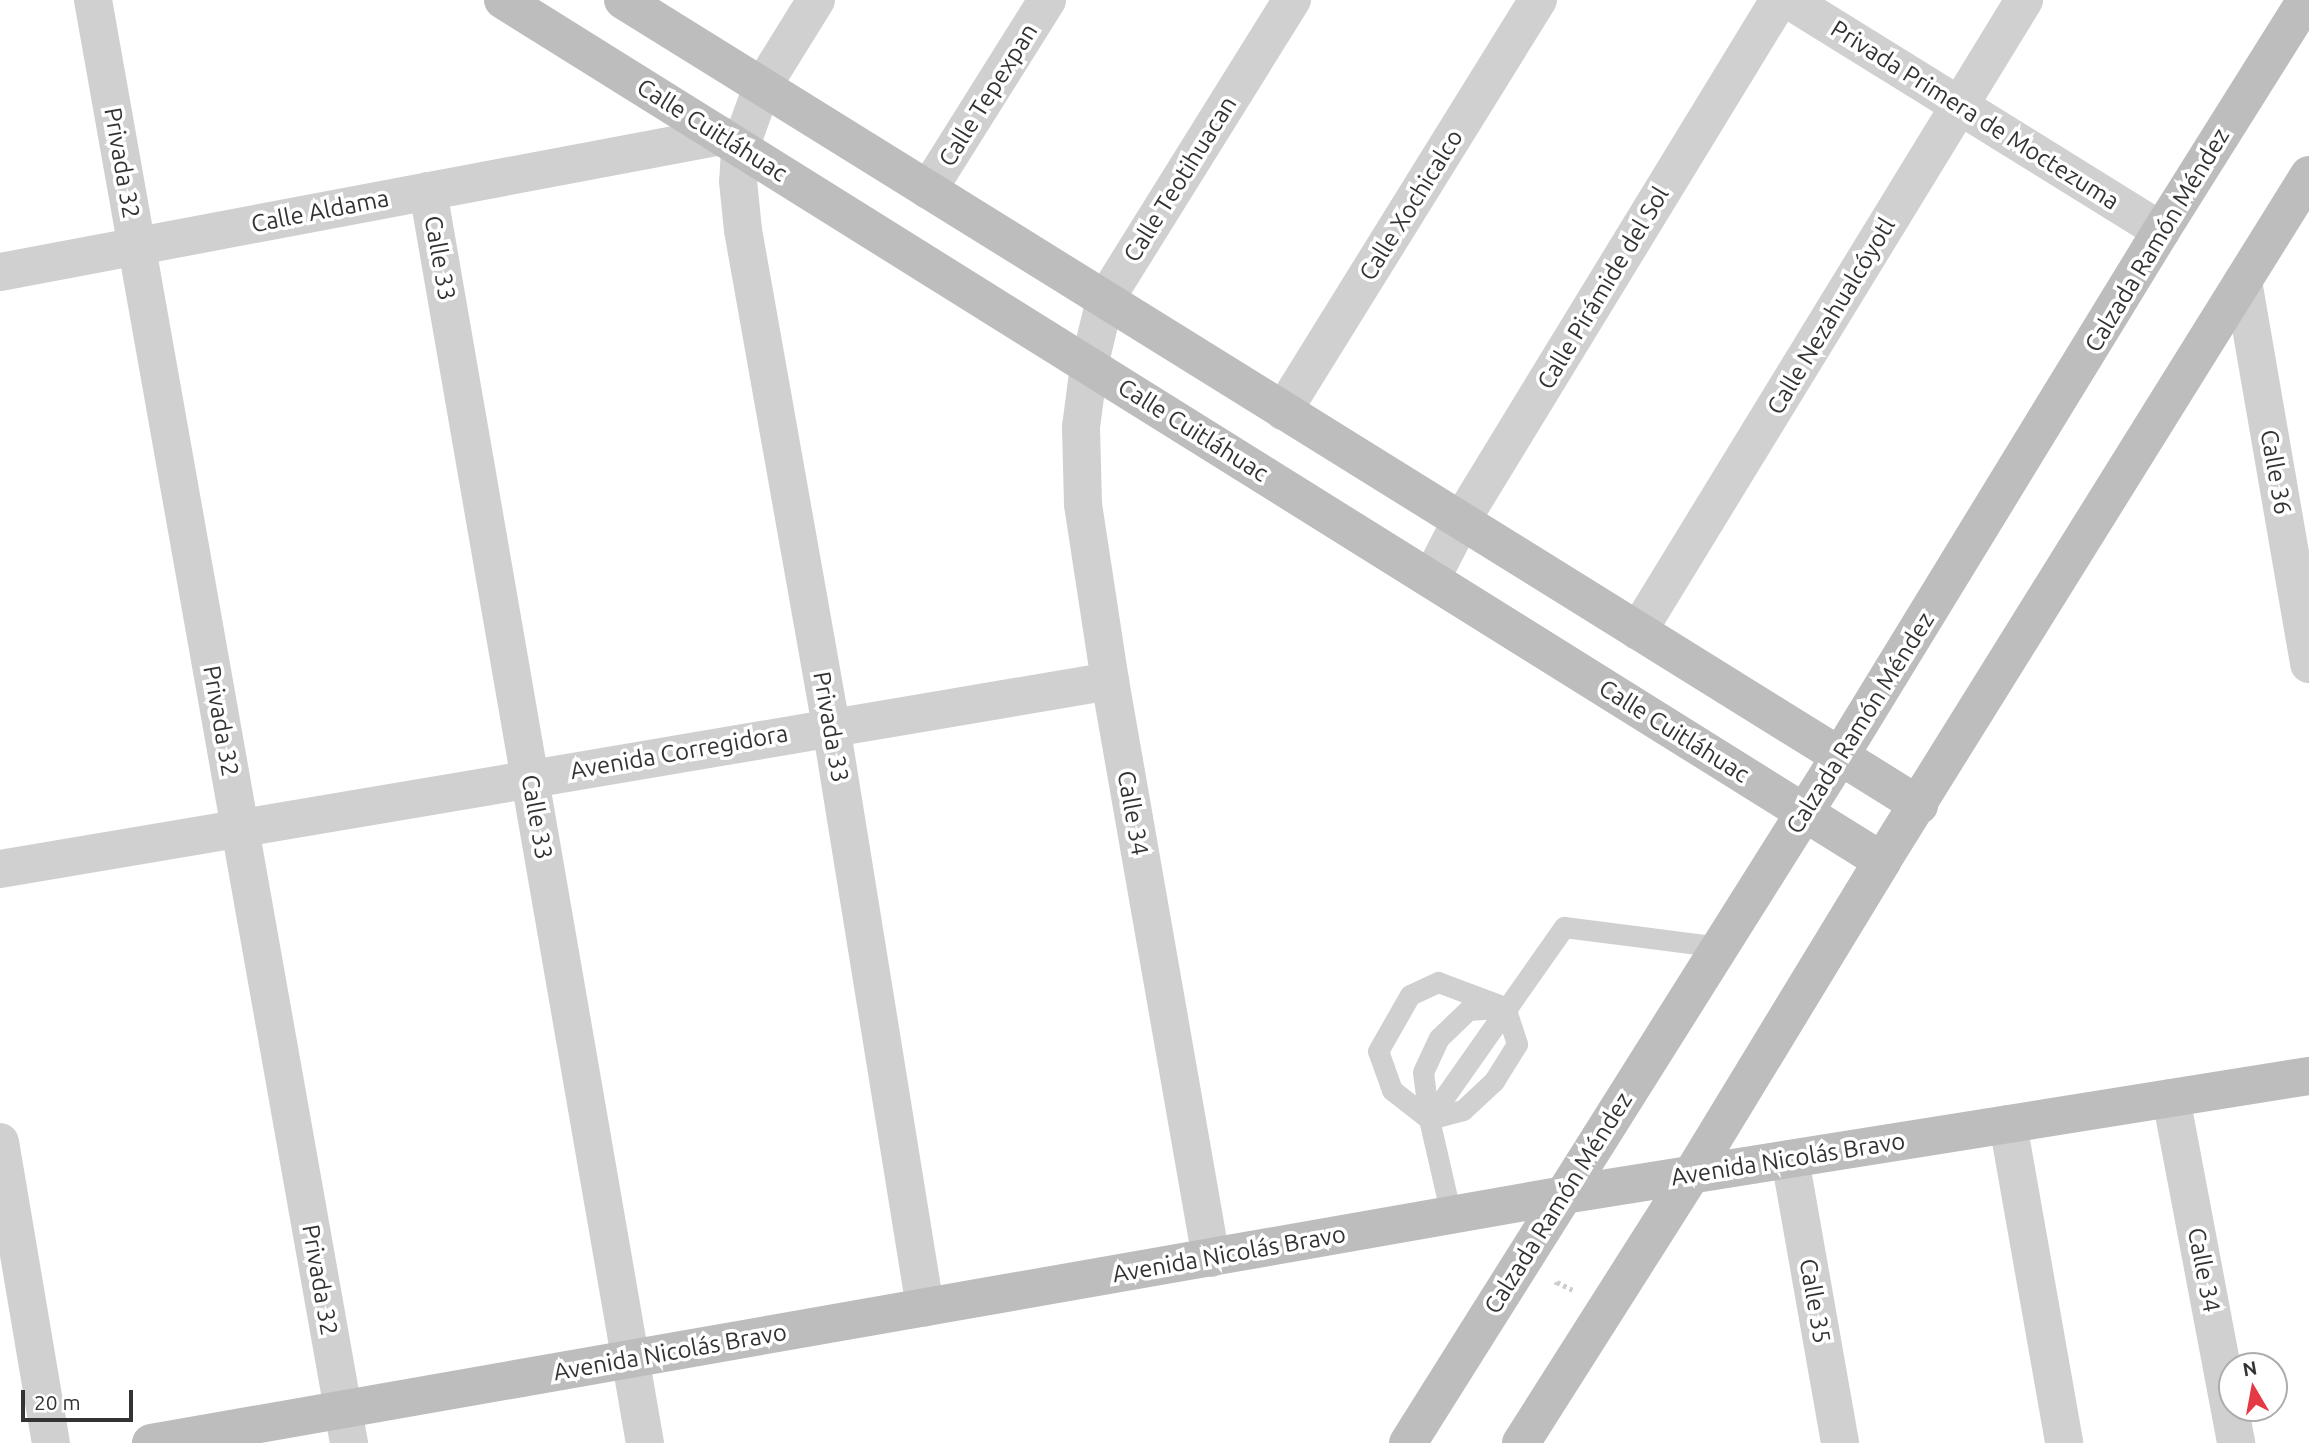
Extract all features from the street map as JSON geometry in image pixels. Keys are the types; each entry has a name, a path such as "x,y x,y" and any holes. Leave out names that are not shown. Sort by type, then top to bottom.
{"main road":[{"name":"Calle Cuitláhuac","path":"503,0 1882,861"},
{"path":"623,0 1919,805"},
{"name":"Calzada Ramón Méndez","path":"1408,1443 1840,756 2161,231 2306,0"},
{"path":"1521,1443 1692,1174 1882,861 2309,175"},
{"name":"Avenida Nicolás Bravo","path":"150,1443 346,1426 630,1359 1564,1195 2309,1076"}],"street":[{"name":"Privada 32","path":"93,0 346,1426"},
{"name":"Privada 33","path":"816,0 731,142 743,230 831,726 925,1307"},
{"name":"Calle Tepexpan","path":"928,190 1047,0"},
{"name":"Calle Teotihuacan","path":"1089,366 1105,300 1292,0"},
{"name":"Calle Xochicalco","path":"1283,411 1538,0"},
{"name":"Calle Pirámide del Sol","path":"1431,579 1461,521 1779,0"},
{"name":"Privada Primera de Moctezuma","path":"1789,0 2161,231"},
{"name":"Calle Nezahualcóyotl","path":"1638,631 2024,0"},
{"name":"Calle Aldama","path":"0,272 428,191 731,142"},
{"name":"Calle 33","path":"428,191 645,1443"},
{"name":"Calle 36","path":"2244,281 2309,664"},
{"name":"Calle 34","path":"1089,366 1081,427 1083,504 1110,681 1211,1258"},
{"name":"Avenida Corregidora","path":"0,869 831,726 1110,681"},
{"name":"Calle 34","path":"2172,1098 2236,1443"},
{"path":"2008,1124 2064,1443"},
{"path":"0,1142 51,1443"},
{"name":"Calle 35","path":"1790,1159 1840,1443"}],"lane":[{"path":"1429,1119 1504,1007 1563,927 1720,947"},
{"path":"1438,982 1504,1007 1517,1044 1494,1081 1463,1110 1429,1119 1392,1090 1378,1051 1410,995 1438,982"},
{"path":"1451,1215 1429,1119 1423,1072 1439,1038 1468,1010 1504,1007"}],"path":[{"path":"1550,1293 1558,1282 1607,1307"}]}
